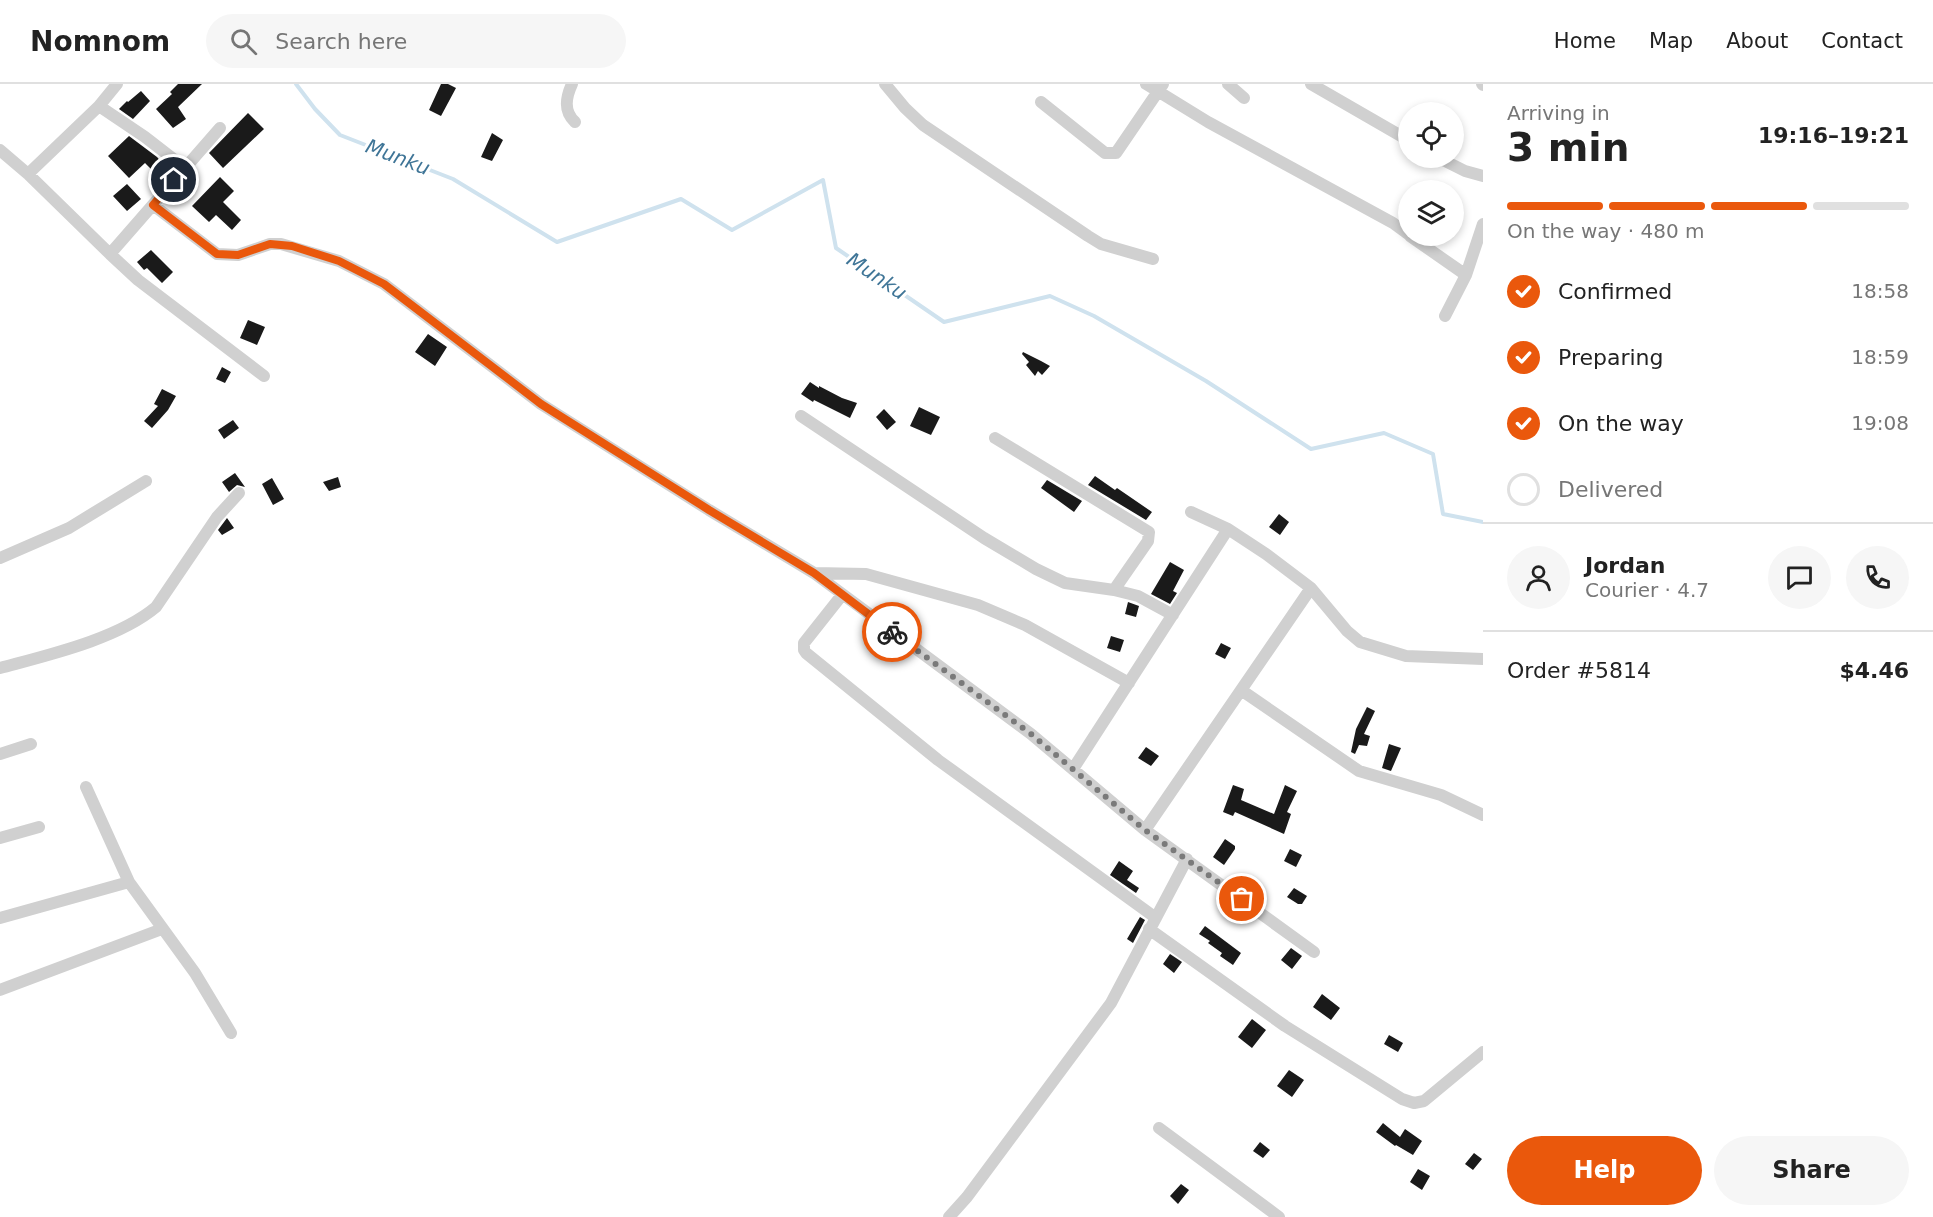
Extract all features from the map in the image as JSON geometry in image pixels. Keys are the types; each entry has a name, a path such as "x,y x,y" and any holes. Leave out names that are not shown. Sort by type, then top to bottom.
{"street":[{"path":"28,174 99,106 117,84"},
{"path":"571,84 566,103 571,118 575,122"},
{"path":"885,84 923,125 1088,236 1101,244 1153,259"},
{"path":"1146,84 1161,88 1208,122 1398,227"},
{"path":"1228,84 1244,98"},
{"path":"1311,84 1398,134"},
{"path":"1041,102 1105,153 1111,154 1116,153 1161,88"},
{"path":"99,106 185,168"},
{"path":"110,254 220,128"},
{"path":"0,150 138,279 264,376"},
{"path":"1459,168 1483,176"},
{"path":"153,205 217,254 238,255 270,244 292,246 339,261 384,284 541,404 814,573 1031,734 1145,830 1314,952"},
{"path":"1445,316 1466,275 1483,224"},
{"path":"1425,246 1466,275"},
{"path":"801,416 984,538 1036,569 1065,583 1114,590 1138,597 1173,615"},
{"path":"995,438 1149,532 1148,541 1114,590"},
{"path":"0,558 69,528 146,481"},
{"path":"0,668 69,649 144,617 156,606 217,517 239,493"},
{"path":"1191,512 1228,530 1266,554 1311,588 1347,631 1360,642 1406,656 1483,658"},
{"path":"1073,769 1228,530"},
{"path":"814,573 866,574 978,605 1025,625 1129,683"},
{"path":"1145,830 1311,588"},
{"path":"842,595 804,643 806,653 938,760 1285,1026 1402,1099 1414,1103 1425,1101 1483,1052"},
{"path":"1241,690 1359,771 1442,795 1483,815"},
{"path":"0,754 31,744"},
{"path":"86,787 129,882 195,973 231,1033"},
{"path":"0,838 39,827"},
{"path":"949,1217 967,1197 1111,1003 1187,859"},
{"path":"0,918 129,882"},
{"path":"0,990 162,929"},
{"path":"1159,1128 1279,1217"}],"building":[{"path":"178,84 202,84 178,107 186,119 173,128 156,109 172,94 170,92"},
{"path":"441,84 448,84 456,88 441,116 429,110"},
{"path":"141,91 150,101 133,119 119,109"},
{"path":"248,113 264,129 223,168 209,153"},
{"path":"492,133 503,140 492,161 481,157"},
{"path":"129,136 165,166 157,175 145,163 129,178 108,156"},
{"path":"220,177 234,191 223,202 241,220 232,230 216,215 209,222 192,206"},
{"path":"127,184 141,199 127,211 113,196"},
{"path":"151,250 173,272 162,283 147,268 144,270 137,262"},
{"path":"248,320 265,327 257,345 240,338"},
{"path":"428,334 447,347 435,366 415,352"},
{"path":"1023,352 1050,366 1042,375 1038,371 1035,376 1026,365 1029,362 1022,354"},
{"path":"222,367 231,372 225,383 216,379"},
{"path":"810,382 819,388 819,386 857,403 850,418 814,400 813,402 801,394"},
{"path":"162,389 176,396 168,410 152,428 144,421 158,406 154,404"},
{"path":"919,407 940,417 931,435 910,426"},
{"path":"884,409 896,422 887,430 876,417"},
{"path":"233,420 239,428 224,439 218,430"},
{"path":"235,473 245,487 237,485 229,492 222,482"},
{"path":"1095,476 1152,512 1146,520 1088,485"},
{"path":"338,477 341,487 329,491 323,482"},
{"path":"272,478 284,499 273,505 262,484"},
{"path":"1047,480 1082,501 1074,512 1041,488"},
{"path":"1279,514 1289,522 1280,535 1269,527"},
{"path":"227,518 234,528 222,535 218,530"},
{"path":"1170,562 1184,570 1173,591 1177,593 1170,604 1151,594"},
{"path":"1128,602 1139,606 1136,617 1125,614"},
{"path":"1111,636 1124,640 1120,652 1107,648"},
{"path":"1221,643 1231,648 1225,659 1215,654"},
{"path":"1367,707 1375,711 1364,734 1370,736 1367,746 1359,745 1355,754 1351,752 1356,729"},
{"path":"1389,744 1401,748 1391,771 1382,768"},
{"path":"1146,747 1159,756 1151,766 1138,758"},
{"path":"1233,785 1244,789 1241,800 1274,814 1285,785 1297,791 1287,812 1291,814 1284,834 1235,812 1233,816 1223,812"},
{"path":"1225,839 1235,846 1235,849 1224,865 1213,857"},
{"path":"1290,849 1302,855 1296,867 1284,861"},
{"path":"1119,861 1133,871 1127,880 1139,888 1136,893 1110,875"},
{"path":"1294,888 1307,896 1302,904 1287,897"},
{"path":"1140,917 1145,920 1133,943 1127,939"},
{"path":"1205,926 1241,953 1233,965 1220,956 1222,953 1208,943 1210,941 1199,934"},
{"path":"1291,948 1302,956 1292,969 1281,960"},
{"path":"1170,954 1182,962 1174,973 1163,964"},
{"path":"1322,994 1340,1008 1331,1020 1313,1007"},
{"path":"1252,1019 1266,1030 1252,1048 1238,1037"},
{"path":"1389,1035 1403,1043 1398,1052 1384,1044"},
{"path":"1289,1070 1304,1080 1292,1097 1277,1086"},
{"path":"1383,1123 1400,1137 1405,1129 1422,1141 1413,1155 1395,1146 1376,1132"},
{"path":"1260,1142 1270,1150 1263,1158 1253,1151"},
{"path":"1474,1153 1482,1159 1473,1170 1465,1164"},
{"path":"1418,1169 1430,1176 1422,1190 1410,1182"},
{"path":"1181,1184 1189,1190 1178,1204 1170,1196"}],"waterway":[{"name":"Munku","path":"296,84 315,109 340,135 453,179 557,242 681,199 732,230 823,180 836,248 944,322 1050,296 1094,316 1206,381 1311,449 1384,433 1433,454 1443,514 1483,522"}],"way so far":[{"path":"892,632 1031,734 1145,830 1242,899"}],"route":[{"path":"174,180 153,205 217,254 238,255 270,244 281,244 339,261 384,284 541,404 814,573 892,632"}]}
